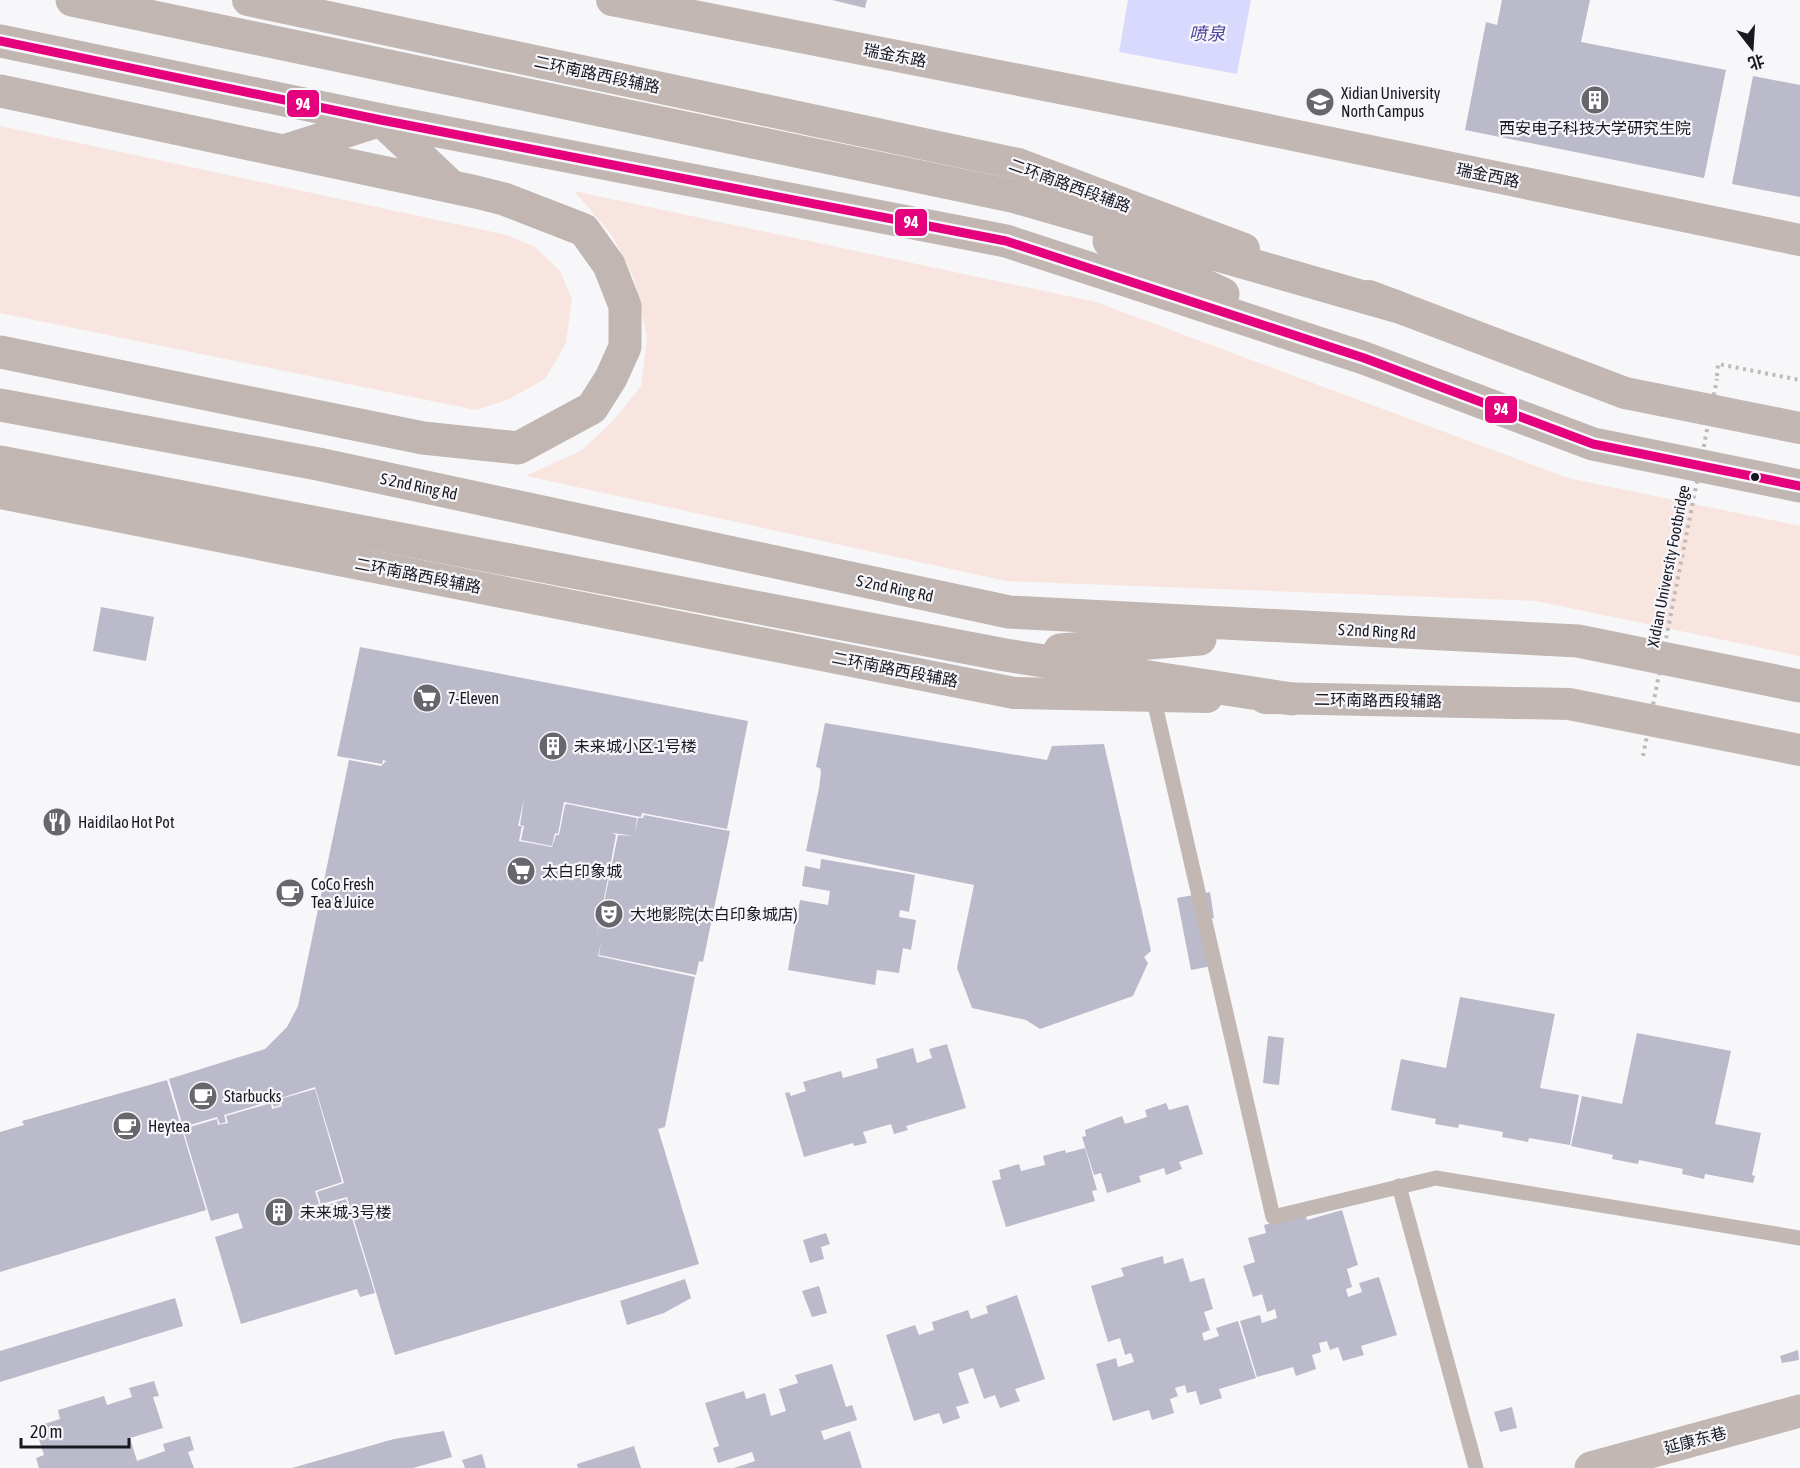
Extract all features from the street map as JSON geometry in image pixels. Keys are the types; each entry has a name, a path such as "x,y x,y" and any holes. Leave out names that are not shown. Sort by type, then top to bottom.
{"highway":[{"path":"72,0 1012,196 1395,306"},
{"path":"0,41 381,120 1006,242 1364,358 1593,444 1800,486"},
{"path":"0,91 285,150 504,199 584,230 609,265 625,306 625,347 611,378 592,408 518,448 423,438 0,352"},
{"path":"285,150 381,120"},
{"path":"381,120 452,187"},
{"path":"1012,196 1364,358"},
{"path":"200,393 318,464 423,438"},
{"name":"S 2nd Ring Rd","path":"0,405 318,464 1009,612 1578,641 1800,686"},
{"path":"0,462 1005,654 1292,699"},
{"path":"1005,654 1335,629"}],"street":[{"name":"二环南路西段辅路","path":"248,0 1018,164 1625,393 1800,428"},
{"name":"瑞金东路","path":"612,0 1177,111"},
{"name":"瑞金西路","path":"1177,111 1800,240"},
{"name":"二环南路西段辅路","path":"0,493 1014,693 1569,704 1800,750"},
{"name":"延康东巷","path":"1591,1468 1800,1411"}],"lane":[{"path":"1153,696 1273,1217 1436,1178 1800,1238"},
{"path":"1399,1186 1476,1468"}],"path":[{"name":"Xidian University Footbridge","path":"1643,756 1717,380 1718,364 1800,380"}],"shaded area":[{"path":"0,126 507,235 535,247 560,271 572,299 566,343 545,379 507,400 476,410 0,313"},
{"path":"574,191 1096,302 1568,478 1800,526 1800,656 1536,601 1006,581 526,476 582,450 614,420 641,386 647,338 634,278 611,234"}],"water":[{"name":"喷泉","path":"1128,0 1251,0 1237,74 1119,52"}],"building":[{"path":"832,0 867,0 865,8"},
{"name":"西安电子科技大学研究生院","path":"1502,0 1590,0 1581,42 1726,70 1704,178 1465,130 1486,22 1497,25"},
{"path":"1753,76 1800,85 1800,197 1732,184"},
{"path":"101,607 154,617 146,661 93,651"},
{"path":"360,647 748,721 727,829 642,813 641,817 564,802 558,834 555,833 552,846 521,840 524,826 520,825 524,799 518,826 522,826 519,841 552,847 556,835 559,835 567,804 637,818 635,833 638,818 643,818 644,815 730,831 703,962 699,961 696,975 599,955 601,942 598,956 695,977 665,1127 658,1129 699,1264 395,1355 347,1197 321,1204 317,1192 344,1183 315,1087 278,1099 280,1105 274,1107 271,1101 224,1115 226,1122 220,1124 217,1117 183,1127 169,1079 265,1049 287,1027 298,1006 349,760 381,766 386,761 383,760 382,764 337,756","holes":["612,833 635,836 618,835 596,941 616,835"]},
{"path":"825,723 1047,760 1052,746 1104,744 1151,951 1144,957 1148,963 1133,996 1040,1029 1026,1020 972,1008 957,968 974,885 806,851 819,788 821,772 820,768 816,767"},
{"path":"821,859 915,875 909,912 900,910 899,917 916,920 911,950 903,948 899,973 877,970 875,985 788,970 800,900 828,905 830,891 802,886 805,866 820,869"},
{"path":"1210,892 1214,918 1208,919 1217,965 1191,970 1177,898"},
{"path":"1460,997 1555,1014 1540,1088 1579,1095 1570,1145 1529,1138 1528,1142 1502,1137 1503,1132 1459,1124 1458,1128 1435,1124 1436,1119 1391,1110 1401,1059 1446,1068"},
{"path":"1637,1033 1731,1051 1715,1124 1761,1133 1752,1175 1755,1176 1753,1183 1705,1174 1704,1179 1682,1174 1683,1169 1639,1160 1638,1164 1612,1159 1613,1155 1571,1146 1582,1096 1622,1104"},
{"path":"1268,1036 1284,1038 1279,1085 1263,1083"},
{"path":"947,1044 966,1108 906,1126 908,1130 894,1134 891,1124 863,1132 867,1143 854,1146 853,1143 804,1157 785,1093 789,1092 791,1096 806,1091 803,1082 841,1071 843,1078 878,1068 876,1059 913,1048 917,1063 932,1058 929,1049"},
{"path":"167,1080 206,1210 0,1272 0,1132 24,1125 22,1121"},
{"path":"315,1089 342,1182 315,1191 320,1207 346,1199 375,1293 360,1297 357,1289 241,1324 215,1237 243,1228 238,1213 211,1221 183,1129 217,1119 218,1125 228,1123 226,1116 271,1103 272,1109 282,1106 280,1099"},
{"path":"1166,1103 1169,1110 1188,1105 1203,1154 1179,1162 1182,1169 1166,1175 1164,1168 1139,1176 1141,1182 1107,1193 1101,1173 1094,1175 1082,1137 1086,1136 1085,1130 1122,1116 1125,1124 1147,1117 1145,1110"},
{"path":"1085,1148 1097,1190 1092,1191 1095,1201 1006,1227 992,1181 1001,1179 999,1170 1019,1164 1021,1171 1045,1165 1043,1156"},
{"path":"1342,1210 1358,1265 1347,1269 1352,1287 1346,1289 1348,1297 1362,1292 1359,1283 1379,1277 1397,1335 1361,1346 1364,1355 1343,1361 1338,1347 1330,1350 1327,1341 1319,1343 1321,1352 1312,1355 1316,1369 1296,1376 1293,1367 1257,1377 1240,1321 1260,1315 1262,1323 1277,1318 1275,1309 1267,1312 1262,1294 1253,1297 1243,1266 1255,1262 1248,1238 1266,1233 1264,1225 1305,1213 1307,1220"},
{"path":"826,1233 830,1244 821,1247 824,1259 810,1263 803,1240"},
{"path":"1163,1256 1164,1264 1183,1258 1190,1282 1204,1278 1213,1309 1204,1312 1210,1330 1202,1333 1204,1341 1219,1336 1216,1328 1238,1321 1256,1378 1219,1389 1222,1398 1200,1405 1196,1391 1187,1393 1185,1385 1175,1388 1178,1396 1170,1399 1174,1413 1152,1420 1149,1410 1113,1421 1096,1364 1116,1358 1118,1367 1134,1362 1131,1353 1125,1355 1120,1338 1108,1342 1091,1286 1124,1276 1121,1268"},
{"path":"685,1279 691,1298 664,1313 627,1325 620,1301"},
{"path":"819,1286 827,1313 812,1317 802,1291"},
{"path":"1017,1295 1045,1379 1015,1389 1020,1401 1000,1408 995,1395 984,1399 973,1368 958,1373 969,1403 956,1407 960,1418 943,1424 939,1413 914,1421 886,1335 915,1325 919,1335 934,1330 932,1322 968,1310 971,1319 988,1313 986,1306"},
{"path":"175,1298 183,1326 0,1382 0,1351"},
{"path":"1798,1350 1799,1360 1782,1363 1780,1356"},
{"path":"832,1364 846,1407 852,1405 857,1420 821,1431 824,1440 850,1431 862,1468 734,1468 755,1461 752,1452 718,1463 713,1448 719,1446 705,1403 744,1391 746,1399 765,1393 771,1416 786,1411 779,1389 798,1383 795,1375"},
{"path":"154,1381 159,1396 153,1397 163,1428 130,1438 137,1461 165,1451 163,1444 190,1436 194,1450 188,1452 194,1468 39,1468 36,1458 44,1455 35,1427 60,1419 58,1410 104,1396 107,1405 132,1397 129,1388"},
{"path":"1512,1407 1517,1428 1500,1432 1494,1412"},
{"path":"444,1431 452,1457 413,1468 292,1468 394,1439"},
{"path":"634,1446 641,1468 578,1468 577,1464"},
{"path":"482,1454 486,1468 465,1468 462,1460"}],"transit line":[{"name":"94","path":"0,41 381,120 1006,241 1364,358 1593,444 1800,486"}],"place":[{"name":"西安电子科技大学研究生院","path":"1595,100"},
{"name":"Xidian University North Campus","path":"1320,102"},
{"name":"7-Eleven","path":"427,698"},
{"name":"未来城小区-1号楼","path":"553,746"},
{"name":"Haidilao Hot Pot","path":"57,822"},
{"name":"太白印象城","path":"521,871"},
{"name":"CoCo Fresh Tea & Juice","path":"290,893"},
{"name":"大地影院(太白印象城店)","path":"609,914"},
{"name":"Starbucks","path":"203,1096"},
{"name":"Heytea","path":"127,1126"},
{"name":"未来城-3号楼","path":"279,1212"}]}
